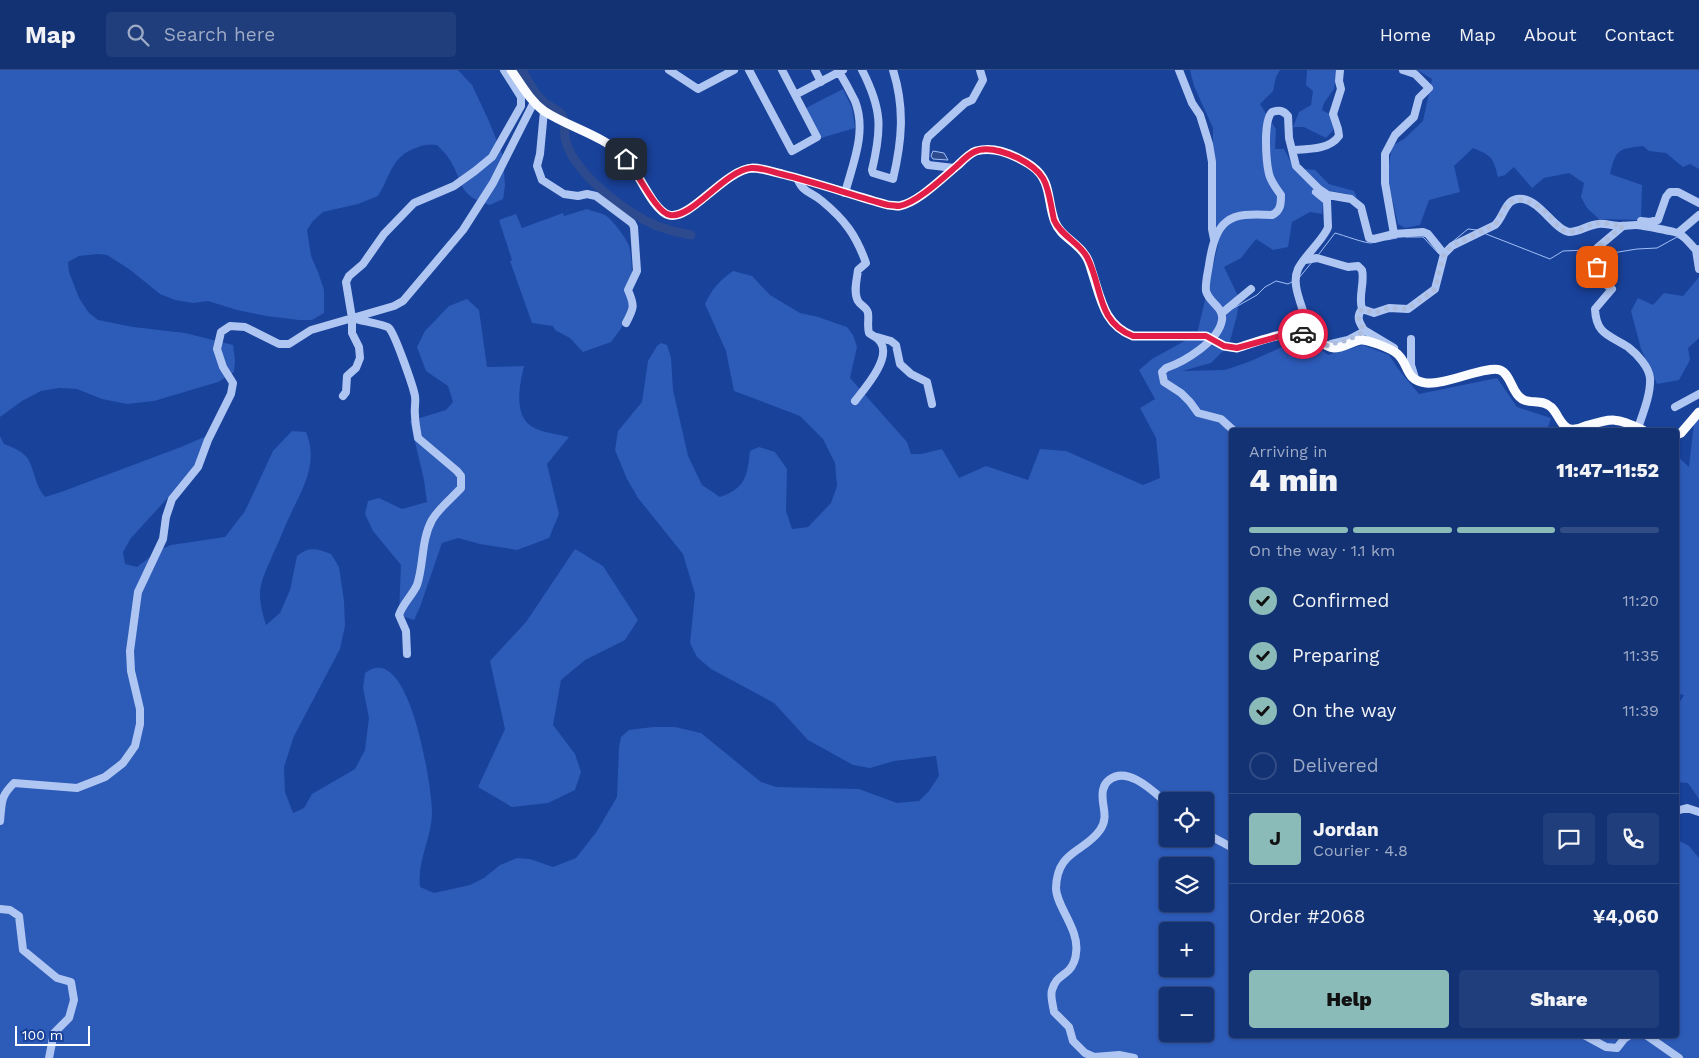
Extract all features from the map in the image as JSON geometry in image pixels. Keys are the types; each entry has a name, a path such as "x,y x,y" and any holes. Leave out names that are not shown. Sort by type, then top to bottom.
{"main road":[{"path":"511,70 534,102 544,111 604,142 626,159 635,168 655,204 662,212 669,215 676,215 686,211 731,176 752,168 797,178 888,205 899,206 921,195 974,151 992,149 1008,153 1031,165 1043,177 1047,185 1056,226 1074,242 1087,258 1107,316 1123,332 1133,336 1194,335 1211,338 1224,346 1237,348 1291,333 1307,335 1328,346 1340,347 1364,340 1396,353 1402,359 1411,377 1423,382 1440,382 1499,369 1504,372 1522,400 1549,404 1568,428"},
{"path":"1679,434 1699,412"},
{"path":"1579,428 1617,419 1638,428"}],"street":[{"path":"343,396 346,392 346,376 356,368 360,358 359,347 352,333 352,318 346,282 349,276 363,264 384,234 414,203 446,191 492,157 521,106 521,97 504,70"},
{"path":"670,70 698,89 734,70"},
{"path":"749,70 792,151 817,137 782,70"},
{"path":"815,70 821,82"},
{"path":"862,70 872,90 879,119 878,145 872,170 873,173 893,179 899,153 901,126 898,90 893,70"},
{"path":"954,168 928,165 925,161 926,143 928,137 965,103 972,100 983,80 980,70"},
{"path":"1179,70 1192,103 1200,115 1209,144 1212,162 1212,229 1214,239 1206,291 1222,313 1222,323 1200,351 1166,368 1162,372 1164,382 1181,392 1198,413 1221,419 1231,428"},
{"path":"1292,150 1330,144 1339,136 1333,114 1341,89 1339,80 1340,70"},
{"path":"1394,234 1385,183 1385,154 1395,135 1414,117 1419,98 1430,88 1415,74 1403,70"},
{"path":"795,95 840,71 855,102 861,126 859,141 845,193"},
{"path":"0,821 0,802 6,790 14,783 77,788 105,777 123,763 134,746 140,724 140,709 132,671 130,650 138,592 163,539 166,517 172,499 198,467 208,440 231,394 233,383 217,349 221,332 230,326 245,327 279,344 289,344 311,330 394,306 403,301 463,230 493,184 534,102"},
{"path":"1214,239 1228,219 1249,213 1272,215 1280,209 1281,195 1273,185 1269,175 1267,158 1267,120 1272,112 1278,110 1288,116 1289,138 1296,166 1319,189 1328,195 1351,199 1356,203 1364,213 1367,234 1370,239 1394,234 1423,232 1428,234 1444,254"},
{"path":"544,111 537,166 542,180 564,194 596,196 632,223 634,227 637,270 628,290 634,304 632,313 626,323"},
{"path":"1306,177 1316,192 1327,201 1328,227 1327,232 1314,246 1298,269 1296,281 1307,335"},
{"path":"797,178 801,188 820,199 841,218 855,235 866,263 858,270 856,292 858,302 866,308 868,313 867,325 869,333 880,341 884,348 880,366 855,402"},
{"path":"1640,428 1650,379 1644,364 1629,348 1608,338 1595,318 1595,309 1612,289 1594,275 1598,260 1597,248 1627,226 1636,222 1658,220 1666,197 1670,192 1678,192 1699,203"},
{"path":"1362,309 1374,313 1389,308 1408,309 1416,304 1435,289 1444,254 1452,246 1494,225 1499,221 1509,202 1524,199 1543,210 1553,219 1556,225 1568,232 1599,223 1627,226 1637,224 1679,232 1698,250 1699,269"},
{"path":"1679,232 1699,215"},
{"path":"1305,260 1317,258 1348,267 1358,266 1362,270 1364,280 1360,303 1362,309"},
{"path":"1222,313 1251,288"},
{"path":"1362,309 1358,317 1364,330 1396,349 1396,353"},
{"path":"352,318 369,324 382,324 390,329 404,360 415,394 416,406 414,414 418,438 461,476 461,488 433,518 427,535 417,583 413,593 401,607 399,615 406,631 407,654"},
{"path":"1328,346 1348,340 1364,330"},
{"path":"875,337 891,341 896,345 900,364 911,374 927,382 932,404"},
{"path":"1411,339 1411,365 1415,379"},
{"path":"1675,407 1699,394"},
{"path":"1134,1058 1120,1055 1094,1057 1086,1053 1074,1041 1069,1026 1054,1012 1052,989 1060,976 1069,970 1073,964 1077,950 1072,927 1057,895 1056,887 1059,873 1067,857 1100,831 1104,823 1106,815 1102,792 1105,784 1113,777 1124,776 1147,786 1159,796"},
{"path":"1679,811 1687,808 1699,812"},
{"path":"1214,838 1229,846"},
{"path":"0,908 10,910 19,916 23,950 57,978 71,982 74,1000 68,1018 54,1033 49,1058"},
{"path":"1590,1038 1606,1047 1617,1048 1626,1038"},
{"path":"1650,1038 1679,1058"}],"shaded area":[{"path":"0,70 458,70 472,85 503,156 505,186 503,199 490,205 471,197 462,186 448,157 437,145 421,146 404,154 391,170 378,196 358,204 323,212 307,230 311,256 324,290 324,313 312,320 266,316 208,301 193,303 175,300 160,294 129,269 107,255 79,256 68,262 69,272 79,298 89,313 98,320 133,327 185,333 233,345 234,372 218,382 154,401 127,404 102,399 77,389 59,388 41,391 22,401 0,417"},
{"path":"1190,70 1280,70 1276,77 1273,91 1260,104 1276,129 1275,149 1284,149 1294,168 1315,170 1329,184 1354,191 1357,198 1348,194 1325,190 1322,214 1310,212 1292,222 1288,247 1273,250 1256,239 1241,258 1224,267 1239,298 1237,315 1229,345 1211,363 1182,371 1225,370 1251,361 1304,337 1328,355 1363,345 1389,355 1419,394 1497,378 1517,407 1551,418 1548,428 1229,428 1229,1038 1679,1038 1679,841 1689,846 1699,858 1699,1058 0,1058 0,436 4,444 26,456 39,488 45,497 181,447 216,432 186,478 131,538 123,552 125,564 137,567 159,550 171,545 225,537 245,511 273,451 292,431 306,432 310,444 310,468 263,579 260,589 262,610 266,625 280,613 290,590 297,556 306,551 317,550 331,554 339,567 344,601 345,626 340,649 294,736 284,767 285,792 293,813 304,808 312,794 355,769 365,750 369,718 363,688 365,673 381,668 394,677 406,695 423,748 432,812 430,831 422,858 420,887 434,893 470,885 484,878 500,865 517,858 530,859 553,867 576,858 597,831 617,797 619,747 621,737 629,730 675,727 701,733 761,782 776,787 859,789 897,803 919,801 929,791 939,776 936,756 894,761 870,768 853,765 808,740 774,703 711,669 697,657 690,643 695,594 683,554 638,498 627,479 615,450 618,431 642,402 648,361 657,346 661,343 667,345 671,358 673,390 688,456 702,485 720,497 729,493 735,490 744,480 750,451 759,447 775,452 787,469 786,511 792,529 808,527 831,503 837,486 835,463 823,439 800,416 734,391 726,351 705,304 716,286 733,271 752,276 770,295 800,313 847,327 853,335 857,347 850,378 907,442 911,454 921,454 942,449 959,478 986,466 1028,480 1040,449 1066,451 1143,485 1160,478 1156,438 1140,408 1155,399 1139,370 1152,359 1197,334 1218,245 1213,190 1213,128 1194,86"},
{"path":"1307,70 1337,70 1334,89 1324,103 1322,110 1333,116 1336,127 1326,138 1304,127 1293,127 1299,112 1311,105 1313,91 1306,85"},
{"path":"1417,70 1699,70 1699,169 1690,164 1683,167 1666,153 1649,151 1643,146 1628,148 1619,152 1616,155 1610,174 1642,185 1641,220 1599,219 1587,208 1581,197 1584,183 1569,173 1544,178 1532,188 1514,167 1505,175 1498,177 1491,158 1473,148 1454,166 1460,192 1429,200 1420,225 1405,228 1398,224 1387,177 1392,146 1404,139 1423,121 1432,79"},
{"path":"843,89 852,108 855,128 821,138 806,108"},
{"path":"933,151 944,153 948,160 933,159 931,156"},
{"path":"587,209 608,217 625,239 631,254 632,285 627,315 623,325 611,342 583,352 570,338 555,330 553,326 532,323 510,261 512,260 499,220 516,214 522,228 563,213 564,216"},
{"path":"1699,277 1699,338 1688,348 1690,360 1679,380 1657,384 1641,349 1631,311 1638,298 1653,305 1664,293 1683,296"},
{"path":"467,299 479,310 487,367 524,366 519,398 525,420 531,426 540,430 569,437 547,464 559,514 549,538 517,550 458,538 442,543 414,620 399,615 401,565 373,531 365,514 368,501 379,498 402,509 427,502 424,480 410,421 446,410 453,402 448,386 426,371 417,347 425,331 449,306"},
{"path":"1699,419 1699,799 1688,783 1679,782 1679,703 1684,695 1679,694 1679,458 1689,467 1694,423"},
{"path":"575,549 603,566 638,620 625,640 585,660 561,680 553,725 575,754 581,772 575,790 548,803 512,807 478,787 505,729 490,661 526,622"}],"waterway":[{"path":"522,70 537,95 562,115 565,138 570,152 577,163 597,185 621,205 645,220 665,229 691,235"},
{"path":"1451,243 1468,229 1477,230"},
{"path":"1319,254 1335,233 1372,243"},
{"path":"1486,234 1550,259 1563,251 1587,250 1592,252"},
{"path":"1406,237 1423,237 1439,254"},
{"path":"1600,255 1657,248 1677,237 1682,240"},
{"path":"1386,240 1397,238"},
{"path":"1298,279 1313,261"},
{"path":"1234,308 1257,295 1265,287 1276,281 1288,284 1292,282"}],"way so far":[{"path":"1303,334 1311,336 1328,346 1348,340 1363,332 1364,330 1358,317 1362,309 1374,313 1389,308 1408,309 1435,289 1444,254 1452,246 1494,225 1499,221 1509,202 1516,200 1524,199 1543,210 1553,219 1556,225 1568,232 1599,223 1623,226 1597,248 1597,267"}],"route":[{"path":"626,159 635,168 655,204 662,212 676,215 686,211 731,176 752,168 797,178 888,205 899,206 926,191 974,151 992,149 1008,153 1031,165 1043,177 1047,185 1056,226 1084,252 1107,316 1123,332 1133,336 1206,336 1231,348 1291,333 1303,334"}]}
